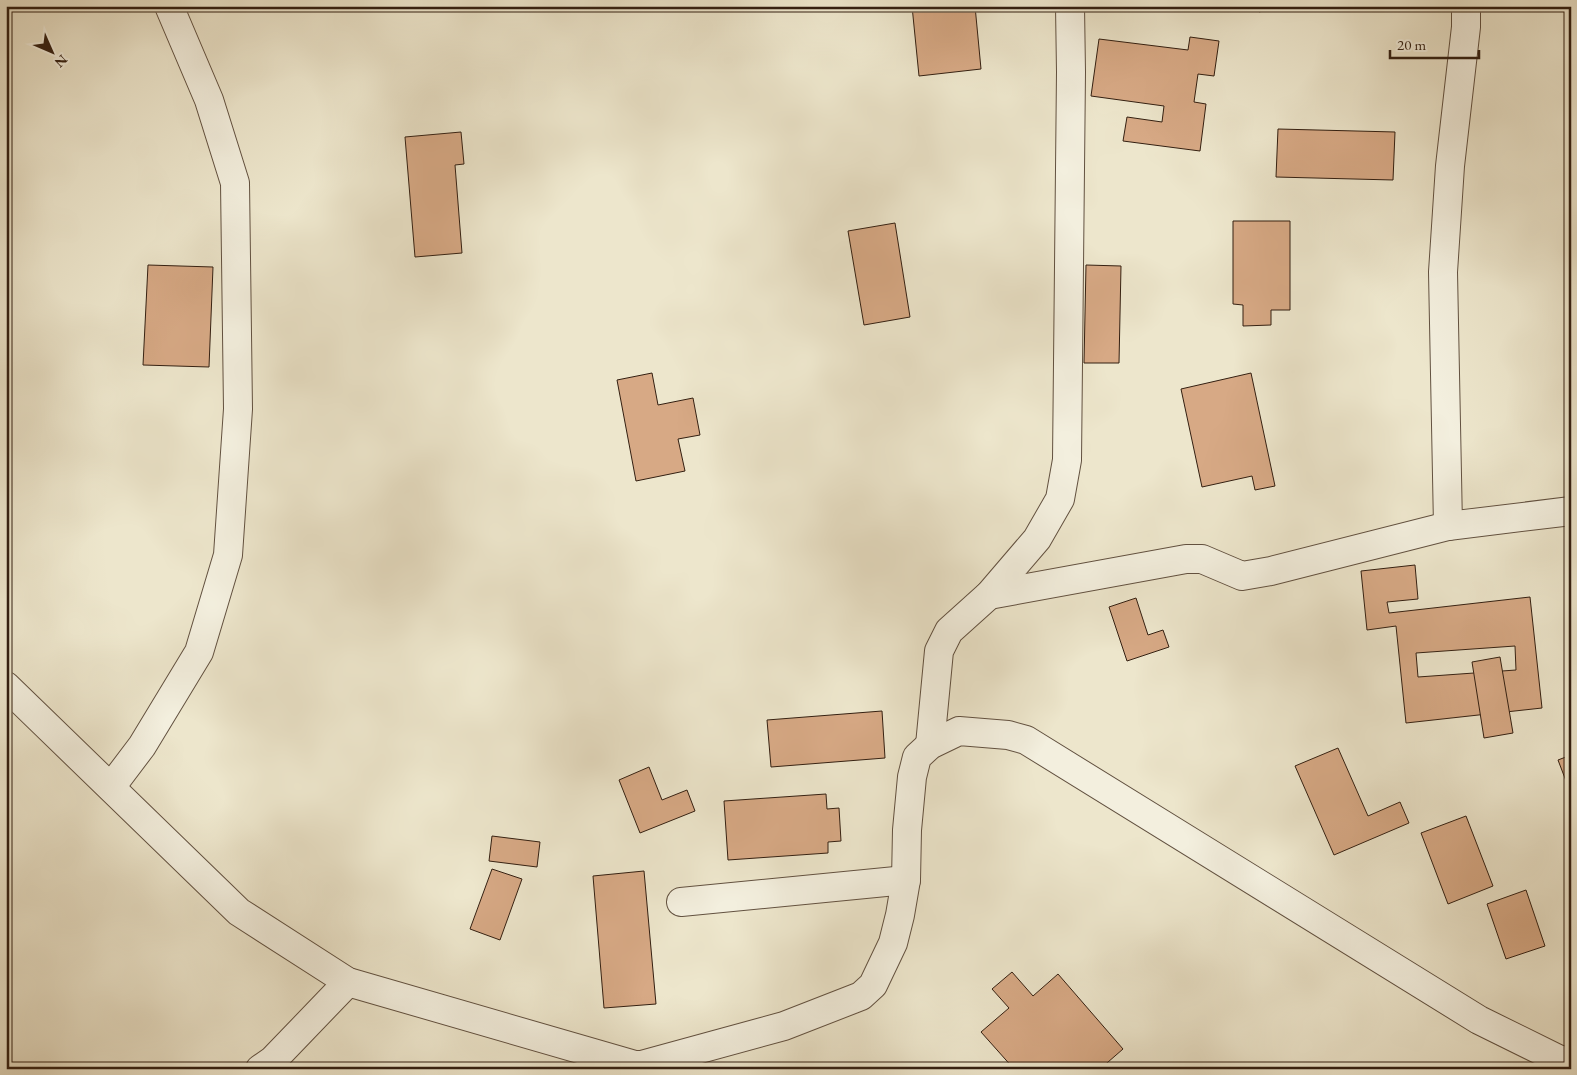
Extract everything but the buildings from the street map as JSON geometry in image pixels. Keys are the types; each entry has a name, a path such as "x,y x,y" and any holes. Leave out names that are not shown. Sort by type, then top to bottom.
{"street":[{"path":"111,787 142,746 199,652 228,555 238,410 235,183 209,100 169,6"},
{"path":"930,745 939,651 949,631 989,595 1037,539 1060,499 1067,460 1070,6"},
{"path":"1448,526 1443,272 1450,166 1466,27 1466,6"},
{"path":"989,595 1186,559 1202,559 1242,576 1272,572 1448,526 1571,511"},
{"path":"6,686 239,912 348,982 638,1066 784,1026 861,996 873,985 893,943 900,915 906,880 906,830 912,777 917,756 930,745 959,732 1008,735 1026,740 1479,1020 1571,1064"},
{"path":"681,902 906,880"},
{"path":"260,1069 273,1060 348,982"}]}
